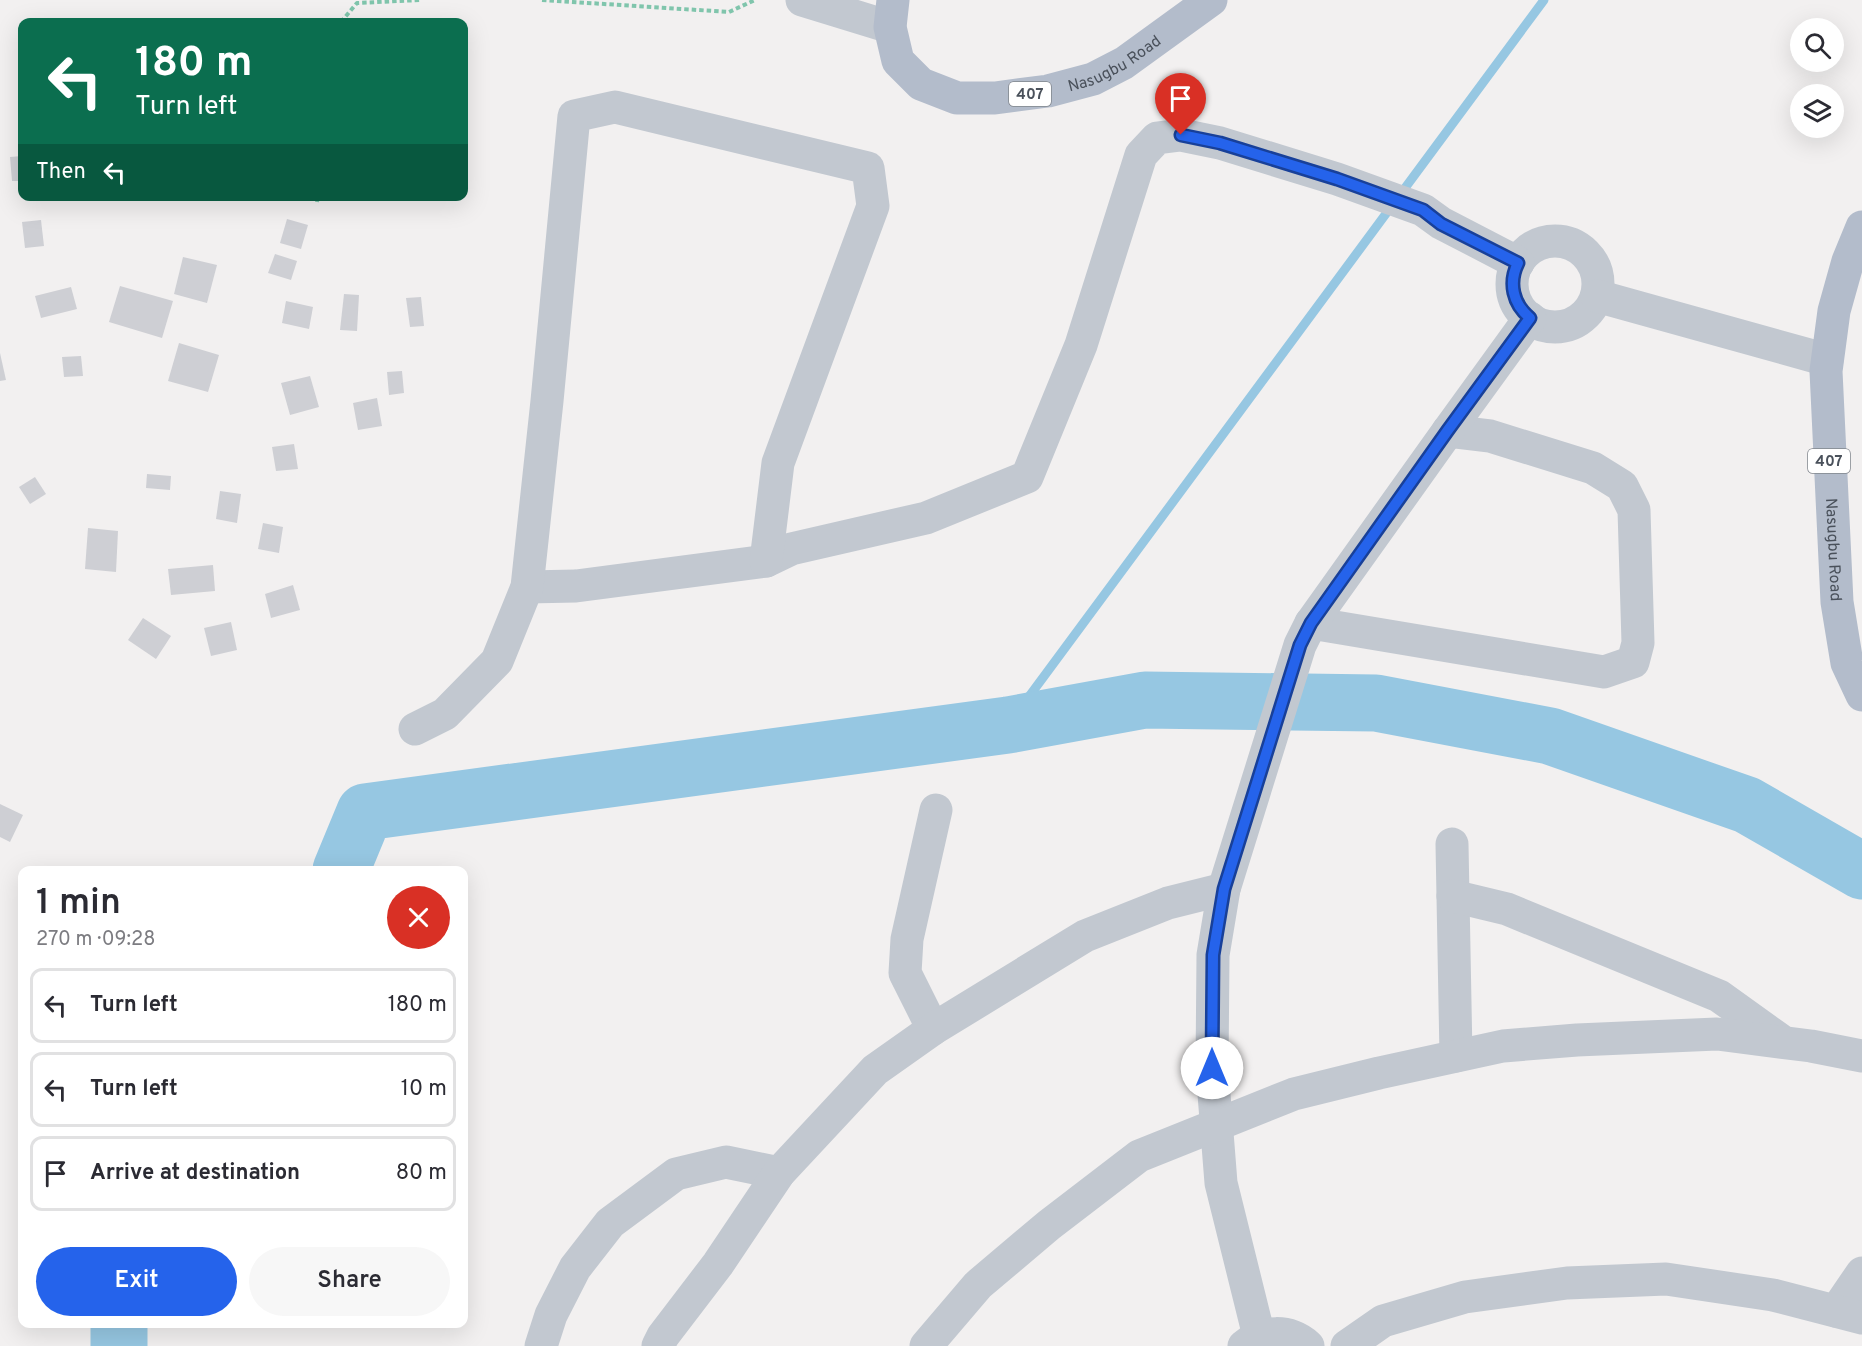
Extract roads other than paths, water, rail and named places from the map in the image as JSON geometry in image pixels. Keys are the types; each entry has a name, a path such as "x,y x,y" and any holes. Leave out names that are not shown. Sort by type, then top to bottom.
{"main road":[{"name":"Nasugbu Road","path":"891,14 898,61 921,84 957,98 995,98 1048,92 1093,78 1124,63 1211,0"},
{"name":"Nasugbu Road","path":"1862,227 1848,261 1837,301 1827,360 1837,602 1847,663 1862,695"}],"street":[{"path":"802,0 891,14"},
{"path":"415,729 445,714 497,661 527,587 548,401 574,116 615,107 868,168 873,206 778,463 766,561"},
{"path":"527,587 576,586 766,561 791,549 926,518 1027,477 1081,345 1141,154 1157,138 1181,135 1220,143 1337,179 1423,210 1441,224 1518,263"},
{"path":"1556,241 1575,245 1594,264 1598,284 1596,297 1587,312 1573,322 1556,326 1538,322 1520,308 1514,296 1513,276 1518,263 1531,248 1543,243 1556,241"},
{"path":"1596,297 1827,360"},
{"path":"1308,1346 1287,1334 1268,1334 1251,1341 1221,1183 1212,1068 1213,955 1224,889 1270,738 1306,634 1448,430 1530,318"},
{"path":"1306,634 1605,672 1633,662 1638,643 1634,510 1622,486 1593,468 1490,436 1448,430"},
{"path":"933,1029 905,973 906,939 936,810"},
{"path":"1452,844 1456,1056"},
{"path":"667,1343 779,1173 875,1070 933,1029 1085,936 1168,903 1224,889"},
{"path":"1453,896 1507,909 1719,996 1783,1042"},
{"path":"926,1346 978,1285 1050,1225 1139,1156 1294,1094 1503,1046 1717,1034 1783,1042 1862,1056"},
{"path":"541,1346 551,1315 575,1268 610,1223 676,1174 726,1162 779,1173"},
{"path":"1347,1346 1383,1320 1465,1297 1567,1283 1666,1279 1773,1295 1849,1314 1862,1273"}],"waterway":[{"path":"1008,725 1544,0"},
{"path":"343,866 365,812 1008,725 1145,700 1376,703 1550,736 1747,805 1862,871"},
{"path":"119,1328 119,1346"}]}
